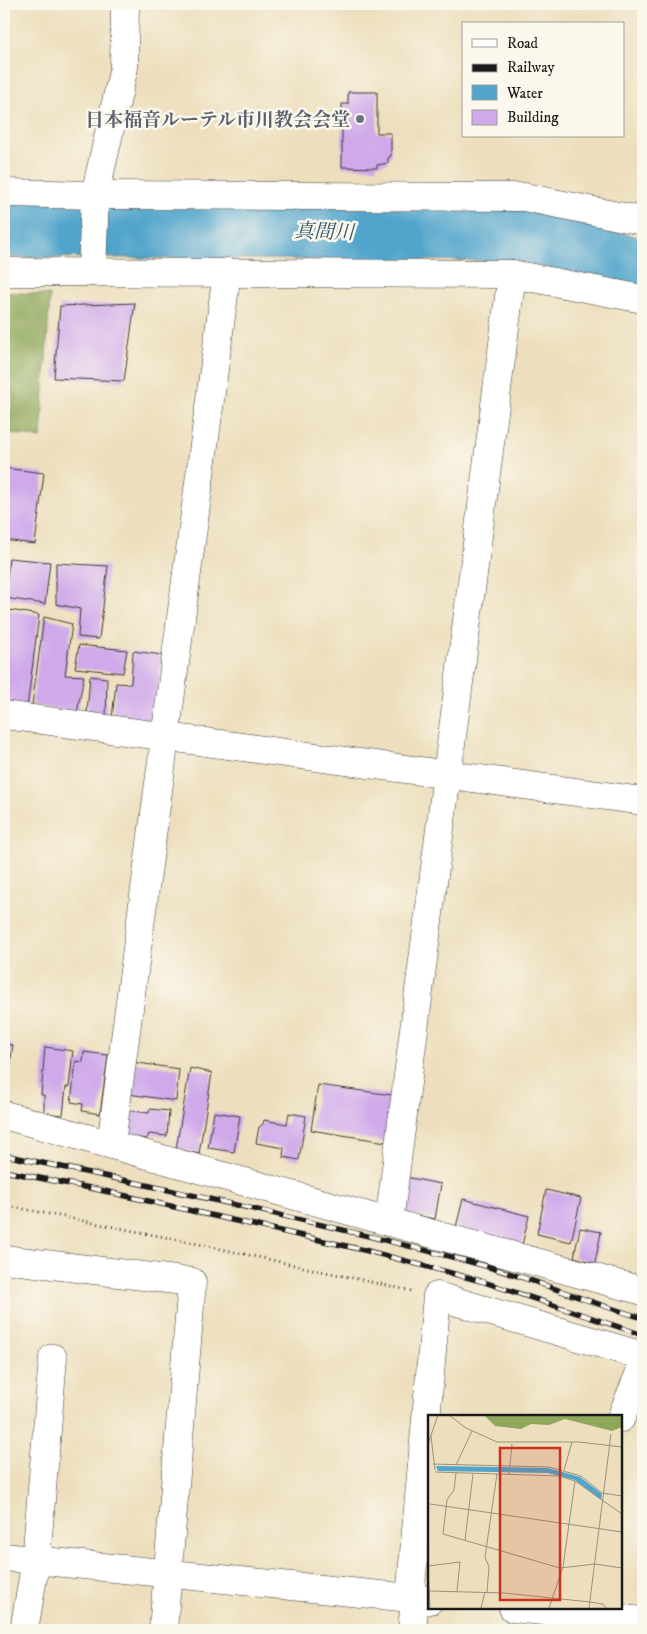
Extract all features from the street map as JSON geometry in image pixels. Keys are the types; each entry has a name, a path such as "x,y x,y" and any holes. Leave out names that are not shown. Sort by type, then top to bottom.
{"street":[{"path":"92,272 96,195 124,67 125,4"},
{"path":"4,192 96,195 524,197 643,221"},
{"path":"4,272 512,274 643,299"},
{"path":"111,1144 227,272"},
{"path":"389,1222 512,274"},
{"path":"4,715 643,801"},
{"path":"4,1115 643,1291"},
{"path":"4,1259 192,1282 163,1630"},
{"path":"430,1415 437,1296 643,1356"},
{"path":"24,1630 36,1560 53,1358"},
{"path":"622,1416 643,1365"},
{"path":"412,1630 418,1599 428,1440"},
{"path":"4,1557 418,1599"},
{"path":"532,1614 643,1621"}],"path":[{"path":"4,1205 194,1243 437,1296"}],"green space":[{"path":"4,292 50,295 41,438 9,433 13,393 4,391"}],"water":[{"name":"真間川","path":"4,201 520,210 643,238 643,289 516,261 4,257"}],"building":[{"name":"日本福音ルーテル市川教会会堂","path":"348,92 377,92 377,133 391,133 391,156 388,158 388,163 377,165 377,168 342,167 342,104 348,104"},
{"path":"135,303 124,381 54,378 60,306"},
{"path":"4,468 44,473 35,544 4,540"},
{"path":"9,558 50,562 45,604 5,598"},
{"path":"56,563 108,566 99,639 78,637 80,609 56,604"},
{"path":"4,609 39,615 27,708 4,704"},
{"path":"44,617 72,624 65,675 84,676 77,713 32,705"},
{"path":"79,645 127,650 123,673 75,668"},
{"path":"133,651 162,655 155,722 112,718 116,683 131,684"},
{"path":"90,676 107,678 106,717 87,713"},
{"path":"4,1044 13,1045 7,1083 4,1083"},
{"path":"45,1047 73,1051 69,1087 66,1087 63,1115 44,1113 44,1095 41,1095"},
{"path":"84,1052 108,1055 100,1114 82,1111 83,1104 71,1102 76,1061 83,1062"},
{"path":"131,1062 179,1069 176,1101 128,1094"},
{"path":"190,1068 212,1073 199,1154 176,1149"},
{"path":"318,1085 392,1095 386,1142 311,1130"},
{"path":"150,1109 169,1111 167,1136 149,1134 147,1139 122,1136 124,1110 149,1113"},
{"path":"214,1112 240,1116 234,1152 208,1148"},
{"path":"289,1113 306,1116 299,1160 283,1157 284,1148 256,1143 259,1127 263,1124 264,1120 287,1124"},
{"path":"405,1177 441,1184 435,1219 399,1212"},
{"path":"546,1190 581,1198 571,1242 537,1234"},
{"path":"463,1199 529,1216 522,1245 456,1227"},
{"path":"580,1228 601,1232 595,1263 574,1257"}],"railway":[{"path":"4,1155 244,1207 482,1265 643,1318"},
{"path":"4,1171 100,1190 368,1251 481,1281 643,1335"}],"place":[{"name":"日本福音ルーテル市川教会会堂","path":"360,119"}]}
